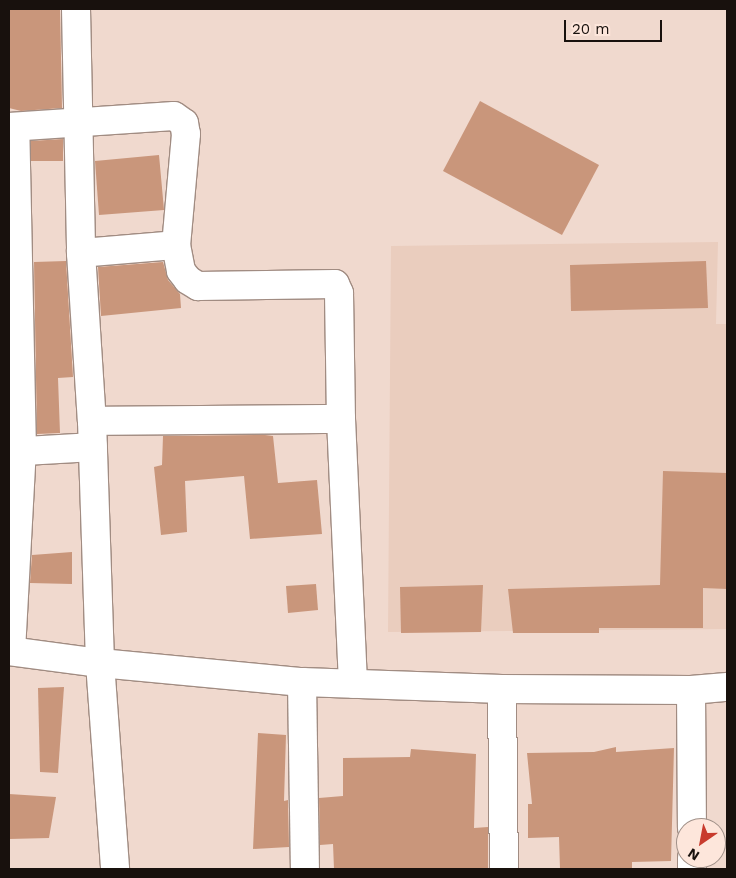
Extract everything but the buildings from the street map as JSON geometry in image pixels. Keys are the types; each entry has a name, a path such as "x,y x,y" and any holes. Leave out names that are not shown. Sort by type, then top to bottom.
{"street":[{"path":"76,9 81,253 92,434 100,663 115,869"},
{"path":"353,684 341,419 339,293 335,284 325,282 198,286 181,272 176,245 186,134 184,123 174,116 12,127 15,451 10,651 100,663 302,682 502,690 691,690 727,687"},
{"path":"81,253 176,245"},
{"path":"15,451 92,434 341,419"},
{"path":"302,682 305,869"},
{"path":"502,690 504,869"},
{"path":"691,690 692,818"}],"shaded area":[{"path":"718,242 716,324 727,324 727,629 388,632 391,246"}]}
